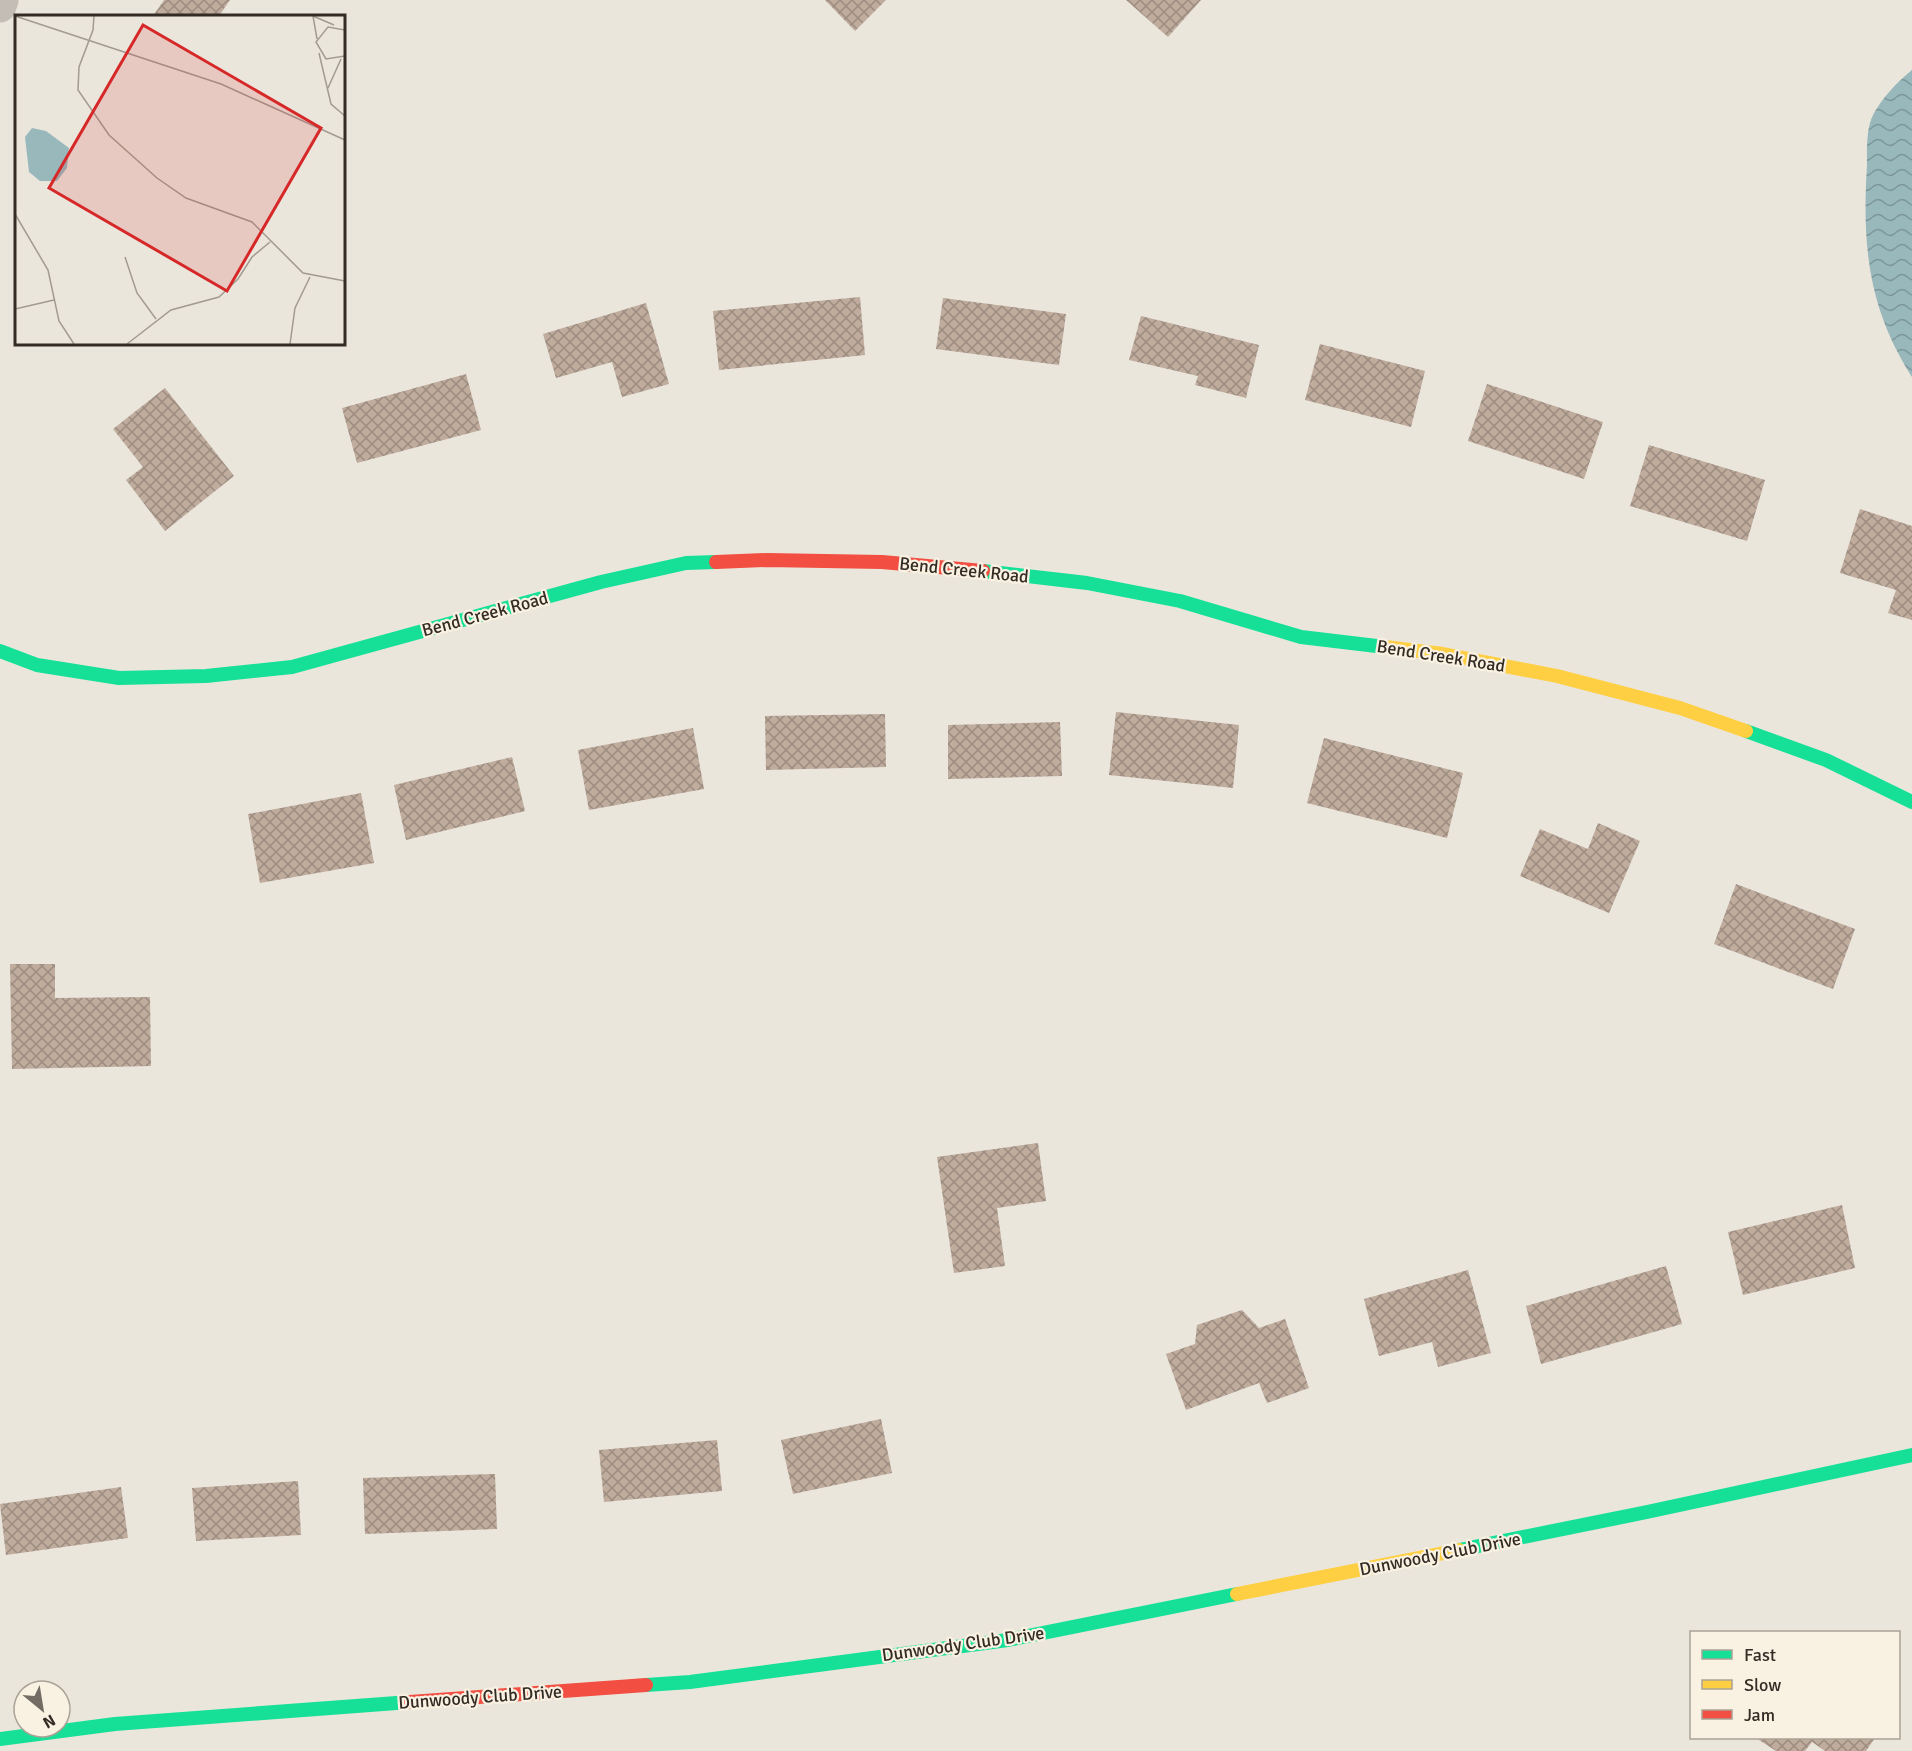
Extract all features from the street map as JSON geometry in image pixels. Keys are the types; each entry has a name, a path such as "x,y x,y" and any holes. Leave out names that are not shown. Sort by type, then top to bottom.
{"street":[{"path":"0,6 2,0"},
{"name":"Bend Creek Road","path":"0,651 38,665 119,678 216,675 292,667 602,582 686,563 767,560 882,562 1087,583 1180,601 1301,637 1443,654 1557,676 1680,708 1826,760 1912,802"},
{"name":"Dunwoody Club Drive","path":"0,1739 115,1724 690,1682 1008,1640 1647,1512 1912,1455"}],"water":[{"path":"1912,70 1912,377 1897,351 1877,301 1867,249 1866,194 1867,140 1871,121 1885,96"}],"building":[{"path":"164,0 230,0 220,15 154,15"},
{"path":"825,0 886,0 855,31"},
{"path":"1126,0 1201,0 1168,37"},
{"path":"860,297 865,355 719,370 713,311"},
{"path":"943,298 1066,314 1059,365 936,349"},
{"path":"646,303 669,384 622,397 612,362 556,378 543,334"},
{"path":"1141,316 1259,345 1246,398 1195,385 1198,376 1129,360"},
{"path":"1320,344 1425,371 1411,427 1305,400"},
{"path":"466,374 481,430 357,463 342,408"},
{"path":"1487,384 1603,422 1584,479 1468,441"},
{"path":"165,388 234,476 165,531 126,480 143,467 113,429"},
{"path":"1649,445 1765,480 1747,541 1630,506"},
{"path":"1860,509 1912,526 1912,620 1888,613 1896,590 1840,573"},
{"path":"1116,712 1239,725 1233,788 1109,775"},
{"path":"885,714 886,767 766,770 765,716"},
{"path":"1060,722 1062,776 948,779 948,725"},
{"path":"693,728 704,789 589,810 578,750"},
{"path":"1324,738 1463,773 1447,838 1307,803"},
{"path":"512,757 525,811 406,840 394,785"},
{"path":"361,793 374,863 260,883 248,814"},
{"path":"1598,823 1640,841 1609,913 1520,876 1540,829 1588,849"},
{"path":"1736,884 1855,929 1833,989 1714,944"},
{"path":"10,964 55,964 55,998 150,997 151,1066 12,1069"},
{"path":"1038,1143 1046,1201 997,1208 1005,1266 954,1273 937,1157"},
{"path":"1842,1205 1855,1268 1743,1295 1728,1232"},
{"path":"1666,1266 1682,1324 1541,1364 1526,1306"},
{"path":"1468,1270 1491,1353 1438,1367 1432,1342 1379,1356 1364,1299"},
{"path":"1242,1310 1259,1328 1285,1319 1309,1388 1267,1403 1259,1383 1186,1410 1166,1354 1195,1344 1197,1325"},
{"path":"881,1419 892,1473 793,1494 781,1440"},
{"path":"717,1440 722,1491 604,1502 599,1450"},
{"path":"495,1474 497,1529 365,1534 363,1478"},
{"path":"298,1481 301,1535 196,1541 192,1488"},
{"path":"121,1487 128,1538 6,1555 0,1504"},
{"path":"1758,1739 1874,1739 1866,1751 1825,1751 1812,1742 1805,1751 1776,1751"}],"traffic: fast":[{"path":"0,651 37,665 119,678 206,676 292,667 601,582 686,563 716,562"},
{"path":"983,571 1087,583 1180,601 1301,637 1385,647"},
{"path":"1746,731 1826,760 1912,802"},
{"path":"1459,1550 1912,1455"},
{"path":"646,1685 690,1682 1008,1640 1237,1594"},
{"path":"0,1739 115,1724 410,1702"}],"traffic: slow":[{"path":"1385,647 1443,654 1557,676 1680,708 1746,731"},
{"path":"1237,1594 1459,1550"}],"traffic: jam":[{"path":"716,562 767,560 882,562 983,571"},
{"path":"410,1702 646,1685"}]}
